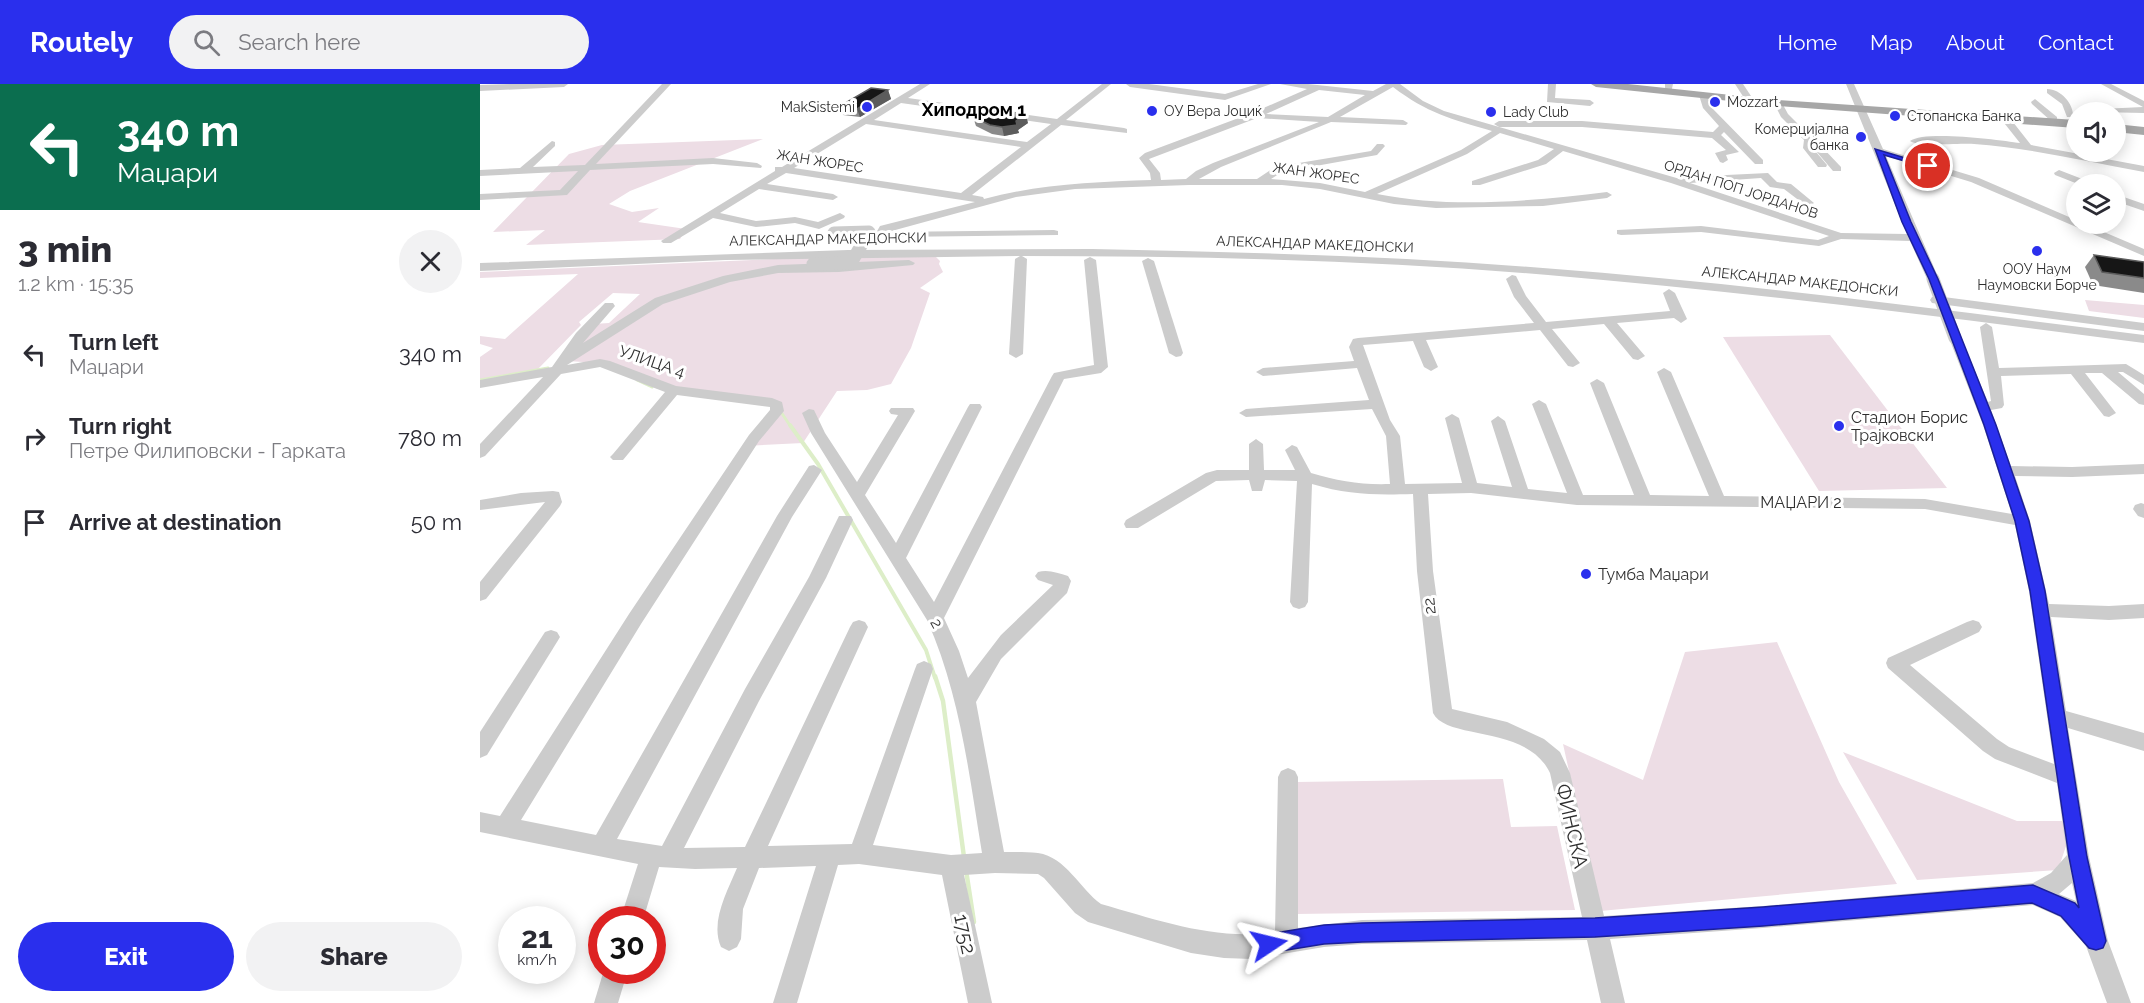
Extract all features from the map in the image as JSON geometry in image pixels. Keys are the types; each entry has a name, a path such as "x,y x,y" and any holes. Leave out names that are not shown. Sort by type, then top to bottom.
{"main road":[{"path":"1596,84 1669,88 1703,95 1840,108 1864,113 1880,110 2006,118 2066,119"},
{"path":"2126,129 2144,131"}],"street":[{"path":"480,88 564,84"},
{"path":"480,197 563,193 667,84"},
{"path":"667,241 926,84"},
{"path":"963,197 1107,84"},
{"path":"1130,84 1225,97 1267,84"},
{"path":"1284,84 1376,94"},
{"path":"1189,182 1193,177 1217,165 1331,119 1393,84"},
{"name":"ОРДАН ПОП ЈОРДАНОВ","path":"1393,84 1428,108 1675,181 1840,236 1915,238"},
{"path":"1552,84 1550,100 1590,103"},
{"path":"1739,84 1749,99"},
{"path":"1850,84 1934,279 2022,521 2040,610 2078,857 2096,941 2119,1003"},
{"path":"2105,84 2144,105"},
{"path":"1157,183 1155,174 1145,157 1255,116 1317,88"},
{"path":"2050,91 2066,103"},
{"path":"1703,95 1707,108 1759,162"},
{"path":"900,100 1124,131"},
{"path":"2035,102 2050,120"},
{"path":"1778,103 1784,115 1827,156 1837,169"},
{"path":"2126,111 2144,110"},
{"path":"1255,116 1403,123"},
{"path":"2006,118 2028,147"},
{"path":"865,122 1029,144"},
{"path":"1486,126 1582,124 1715,135 1734,152 1720,153 1723,160"},
{"path":"1715,135 1724,128"},
{"path":"1367,195 1464,152 1499,130"},
{"path":"1915,141 1949,138 2028,147 2144,169"},
{"path":"1809,140 1806,146 1822,165"},
{"path":"523,171 552,144"},
{"path":"1261,181 1275,170 1374,153 1380,146"},
{"path":"1476,183 1542,162 1561,148"},
{"path":"1878,151 1975,180 2144,253"},
{"name":"ЖАН ЖОРЕС","path":"480,173 713,161 986,200"},
{"path":"2059,173 2066,176"},
{"path":"1675,181 1764,176 1774,185 1787,186 1809,203"},
{"name":"ЖАН ЖОРЕС","path":"1054,233 882,233 884,228 917,221 986,200 1037,189 1261,181 1306,184 1394,201 1436,205 1543,203 1607,195"},
{"path":"758,186 833,197"},
{"path":"2126,201 2144,208"},
{"path":"711,214 756,224 795,220 819,226 840,216"},
{"path":"1622,232 1701,229 1819,243 1840,236"},
{"path":"813,264 851,263 869,232 834,233"},
{"name":"АЛЕКСАНДАР МАКЕДОНСКИ","path":"480,258 653,249 997,241 1193,244 1374,251 1676,271 2144,327"},
{"name":"АЛЕКСАНДАР МАКЕДОНСКИ","path":"480,267 732,256 936,251 1077,251 1344,259 1461,265 1665,282 1906,308 2144,339"},
{"path":"1016,354 1021,259"},
{"path":"566,359 659,301 756,272 894,263 1021,259 1317,267 1512,279 1912,318"},
{"path":"935,618 1059,376 1096,370 1101,367 1090,260"},
{"path":"1148,261 1176,353"},
{"path":"1512,279 1520,297 1573,363"},
{"path":"1398,489 1392,436 1377,404 1356,347 1358,342 1606,320 1679,317 1669,293"},
{"path":"480,453 556,371 581,336 609,306"},
{"path":"1606,320 1638,356"},
{"path":"1982,407 1997,405 1995,372 1986,327"},
{"path":"1418,337 1431,367"},
{"name":"УЛИЦА 4","path":"480,384 600,363 611,365 674,390 767,401 777,405 777,411 754,438 635,619 504,828"},
{"path":"1263,372 1363,364"},
{"path":"2104,368 2144,401"},
{"path":"1995,372 2126,368 2144,381"},
{"path":"2074,369 2109,413"},
{"path":"1132,524 1214,476 1257,481 1305,476 1350,489 1471,488 1576,500 1719,502 1664,372"},
{"path":"1597,383 1644,501"},
{"path":"618,457 674,390"},
{"path":"1246,413 1377,404"},
{"path":"1539,404 1576,500"},
{"path":"897,558 975,407"},
{"path":"858,493 908,411 896,411"},
{"name":"2","path":"809,413 819,433 935,618 950,651 966,702 994,862"},
{"path":"1452,418 1471,488"},
{"path":"1498,422 1522,495"},
{"path":"1256,444 1257,481"},
{"path":"1292,450 1305,476 1299,602"},
{"path":"602,845 785,516 814,470"},
{"path":"2005,471 2144,470"},
{"name":"22","path":"1420,488 1425,571 1435,660 1443,713 1451,719"},
{"path":"480,505 521,498 553,496 554,502 480,594"},
{"name":"МАЏАРИ 2","path":"1719,502 1924,504 2022,521"},
{"path":"637,906 659,856 817,578 845,520"},
{"path":"966,702 982,669 1008,639 1061,588 1062,581 1044,576"},
{"path":"2040,610 2109,613 2144,611"},
{"path":"729,939 732,909 752,857 859,627"},
{"path":"1973,627 1896,663 1990,745 2002,753 2064,777"},
{"path":"480,749 551,637"},
{"path":"859,854 924,669"},
{"path":"2055,717 2144,742"},
{"name":"ФИНСКА","path":"1451,719 1480,723 1513,734 1538,745 1551,755 1560,772 1613,1003"},
{"path":"1286,941 1288,777"},
{"path":"480,822 659,856 695,859 859,854 951,866 994,862 1040,864 1052,870 1083,905 1096,914 1191,941 1252,947 1362,932 1595,928 1763,917 2033,894 2062,881 2078,857"},
{"path":"785,1003 830,855"},
{"name":"1752","path":"951,866 980,1003"},
{"path":"2033,894 2068,909 2096,941"},
{"path":"606,1003 612,984"}],"shaded area":[{"path":"763,139 630,191 609,204 632,212 659,208 638,222 686,229 680,239 526,245 545,230 493,232 569,154 602,145"},
{"path":"935,256 940,261 943,272 920,288 930,293 911,348 891,384 867,390 837,391 803,443 745,446 774,405 671,393 643,384 625,373 583,362 567,361 594,324 609,323 640,294 613,293 579,322 581,325 538,369 480,380 480,357 493,348 480,344 480,336 505,339 578,274 480,278 480,272 819,257"},
{"path":"2085,300 2144,305 2144,318 2089,311"},
{"name":"Стадион Борис Трајковски","path":"1830,335 1947,488 1819,491 1723,337"},
{"path":"1777,642 1839,782 1897,884 1600,911 1563,744 1643,780 1685,652"},
{"path":"1843,752 2017,821 2063,821 2067,843 2058,870 1917,880"},
{"path":"1503,779 1511,827 1557,826 1575,910 1296,914 1296,782"}],"building":[{"path":"871,88 888,90 857,109 840,106"},
{"path":"986,111 1026,114 1016,121 1017,125 1002,127 990,125 973,117 988,114"},
{"path":"2094,255 2144,262 2144,278 2102,272"}],"waterway":[{"path":"480,380 548,368"},
{"path":"637,380 652,387"},
{"path":"779,409 791,427"},
{"path":"790,425 818,464 926,650 935,678"},
{"path":"935,676 943,701 964,857"},
{"path":"966,870 974,922"}],"place":[{"name":"Mozzart","path":"1715,102"},
{"name":"MakSistemi","path":"867,107"},
{"name":"ОУ Вера Јоциќ","path":"1152,111"},
{"name":"Lady Club","path":"1491,112"},
{"name":"Стопанска Банка","path":"1895,116"},
{"name":"Комерцијална банка","path":"1861,137"},
{"name":"ООУ Наум Наумовски Борче","path":"2037,251"},
{"name":"Стадион Борис Трајковски","path":"1839,426"},
{"name":"Тумба Маџари","path":"1586,574"}],"district":[{"name":"Хиподром 1","path":"974,110"}],"route":[{"path":"1269,944 1324,935 1362,932 1595,928 1763,917 2033,894 2068,909 2096,941 2078,857 2060,751 2038,591 2022,521 1990,425 1934,279 1907,222 1878,151 1928,166"}]}
